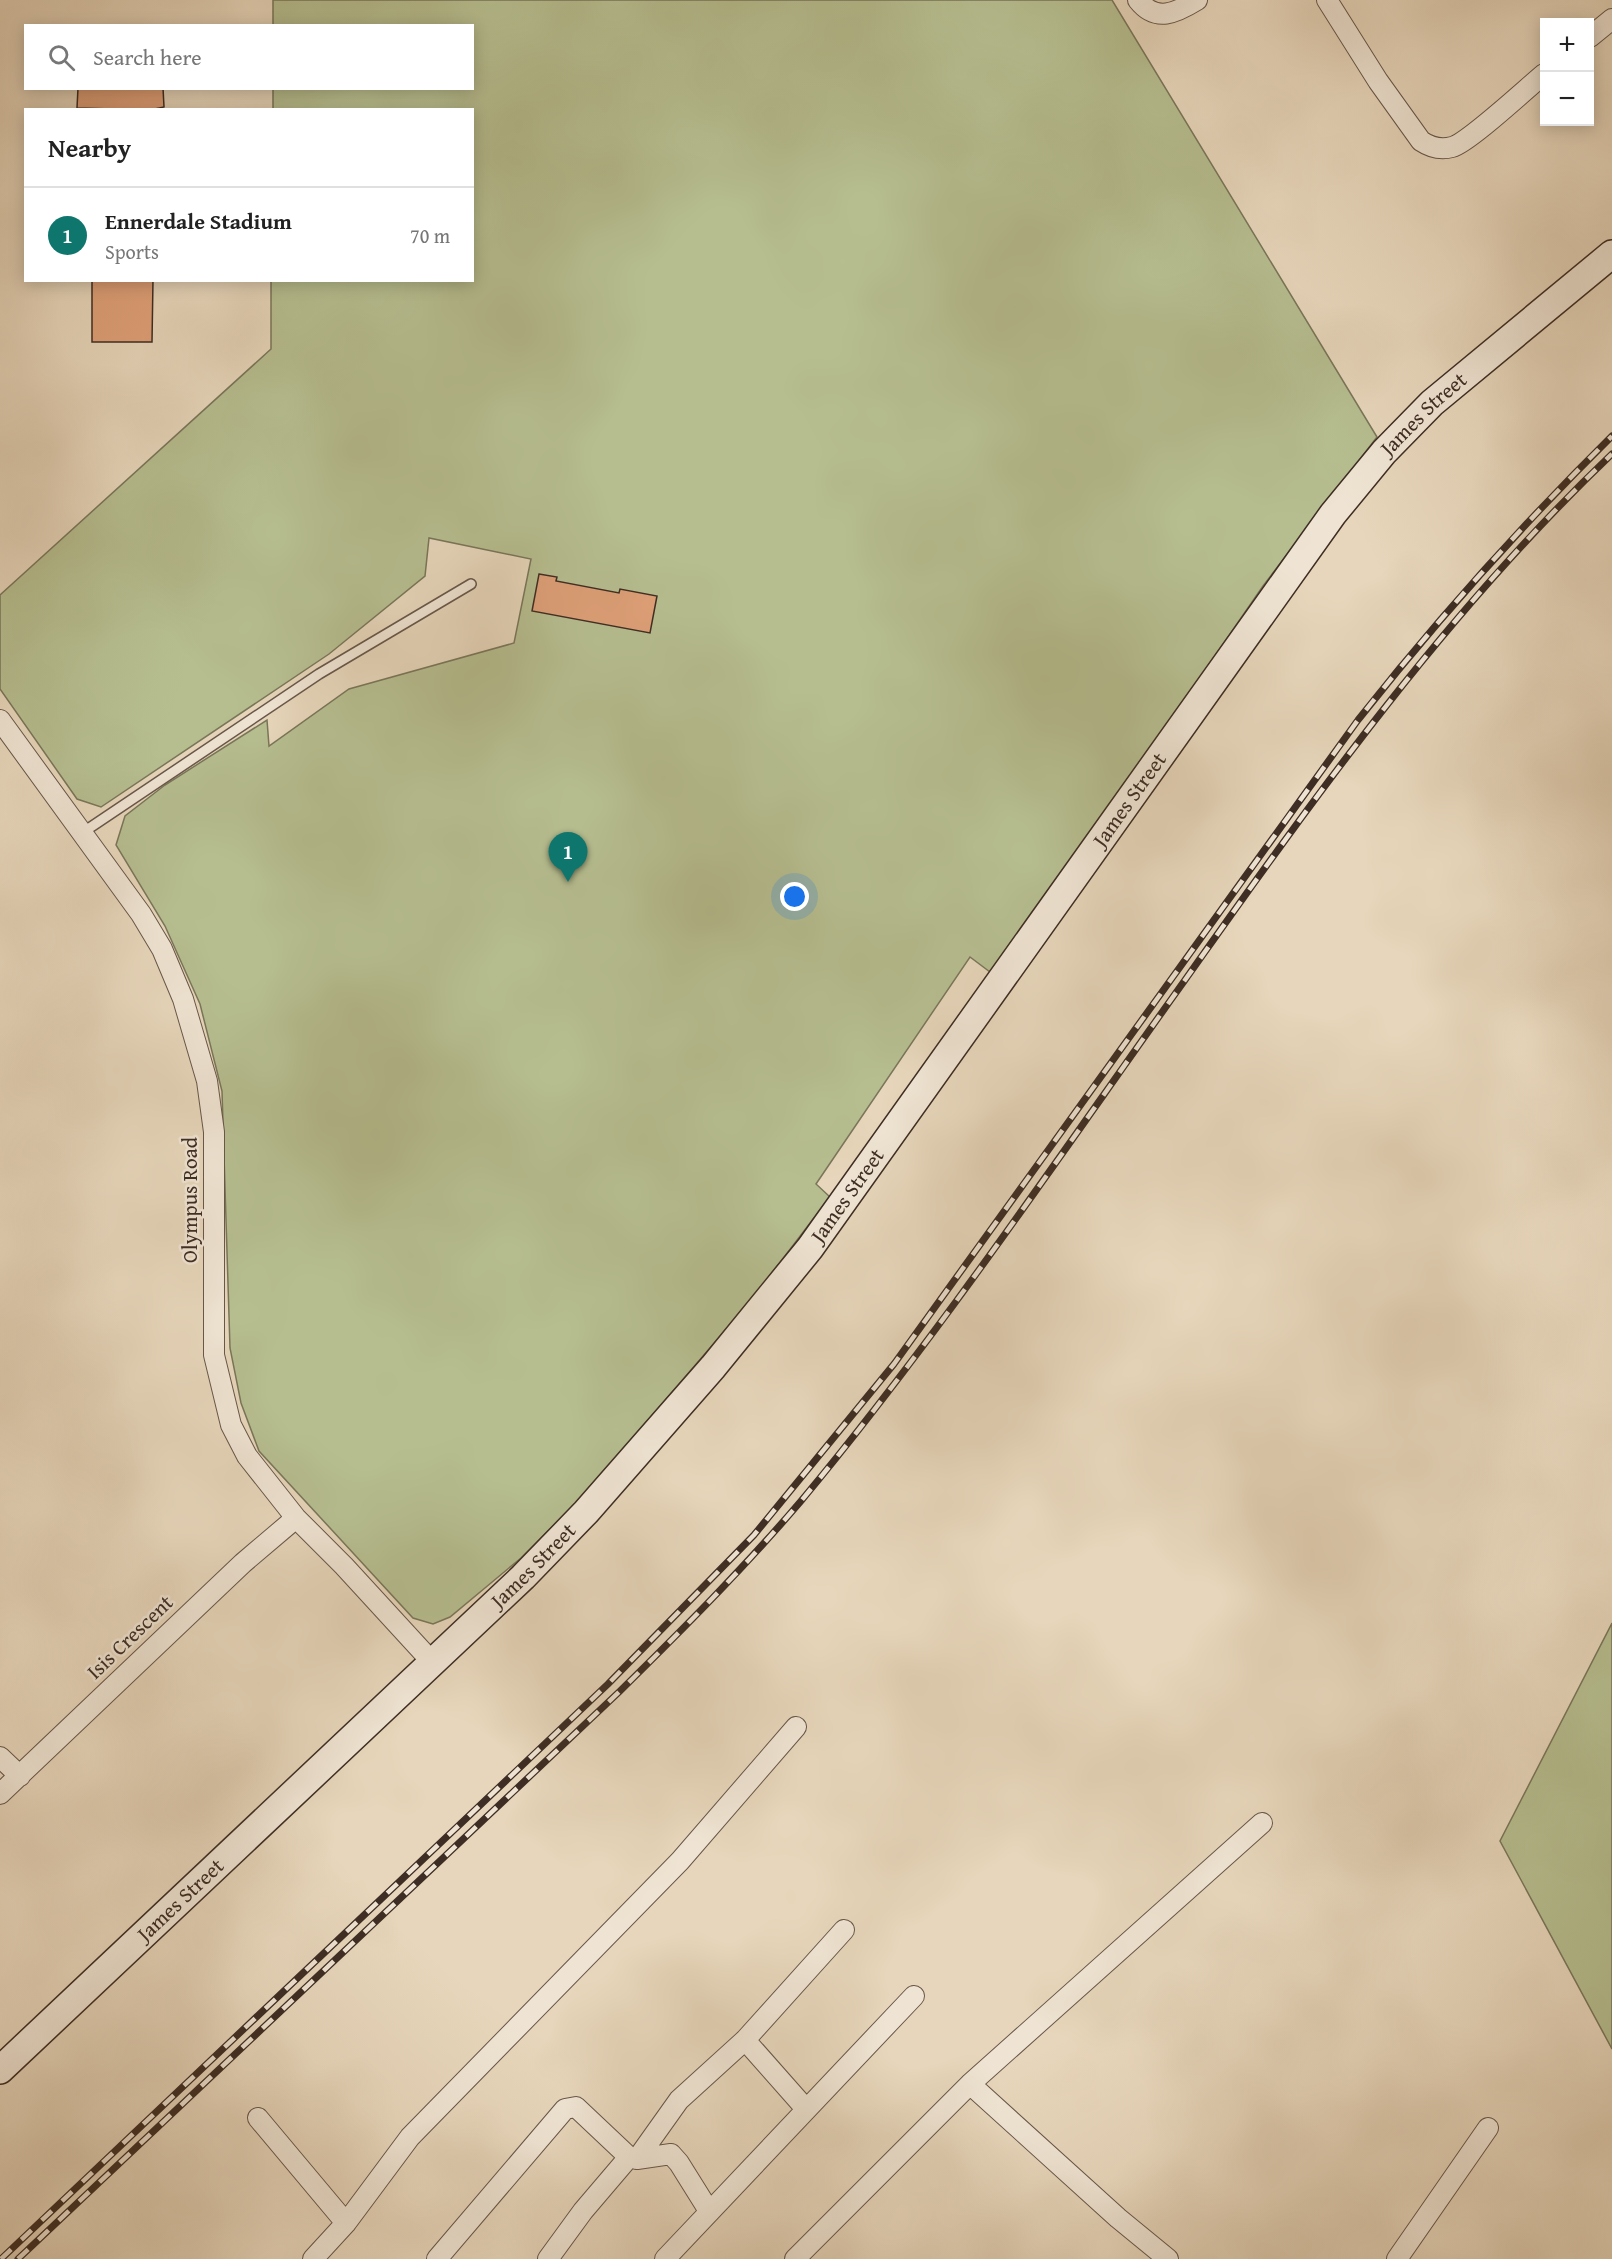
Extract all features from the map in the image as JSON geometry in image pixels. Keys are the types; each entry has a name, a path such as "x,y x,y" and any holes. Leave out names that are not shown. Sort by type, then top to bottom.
{"street":[{"path":"1138,0 1146,9 1157,14 1179,12 1197,0"},
{"path":"1327,0 1378,81 1421,141 1427,145 1442,148 1460,144 1540,78"},
{"path":"1594,34 1612,18"},
{"name":"James Street","path":"0,2070 433,1664 586,1512 713,1367 810,1248 1333,514 1384,452 1432,403 1612,254"},
{"name":"Olympus Road","path":"0,720 141,914 162,949 196,1038 207,1081 214,1132 214,1355 231,1425 248,1456 296,1518 344,1566 433,1664"},
{"name":"Isis Crescent","path":"0,1794 243,1563 296,1518"},
{"path":"314,2259 346,2223 410,2137 680,1861 796,1727"},
{"path":"0,1757 20,1776"},
{"path":"795,2259 970,2084 1262,1823"},
{"path":"548,2259 583,2211 633,2158 679,2100 745,2040 844,1930"},
{"path":"665,2259 914,1996"},
{"path":"745,2040 806,2109"},
{"path":"970,2084 1118,2218 1168,2259"},
{"path":"437,2259 567,2107 576,2107 633,2158 671,2154 709,2211"},
{"path":"258,2118 346,2223"},
{"path":"1397,2259 1488,2128"}],"lane":[{"path":"82,833 319,674 471,584"}],"green space":[{"path":"273,0 1112,0 1377,437 1263,586 1122,791 990,972 970,957 816,1184 830,1197 752,1299 582,1497 521,1558 450,1617 433,1624 413,1618 259,1451 241,1403 230,1348 222,1091 200,1004 165,926 116,845 125,816 165,785 267,720 269,746 349,689 514,643 531,559 429,538 425,576 329,654 101,807 77,799 0,689 0,595 271,349 271,282 474,282 474,108 273,108 273,90 474,90 474,24 273,24"},
{"path":"1612,1623 1612,2049 1500,1841"}],"building":[{"path":"78,90 163,90 164,107 159,108 77,108"},
{"path":"92,282 153,282 152,342 92,342"},
{"path":"539,574 557,577 556,581 619,593 620,589 657,596 650,633 532,611"}],"railway":[{"path":"1,2259 608,1684 754,1535 894,1364 1358,720 1481,574 1612,436"},
{"path":"18,2259 619,1692 779,1526 902,1374 1045,1178 1234,911 1386,706 1494,576 1612,454"}],"place":[{"name":"Ennerdale Stadium","path":"568,882"}]}
